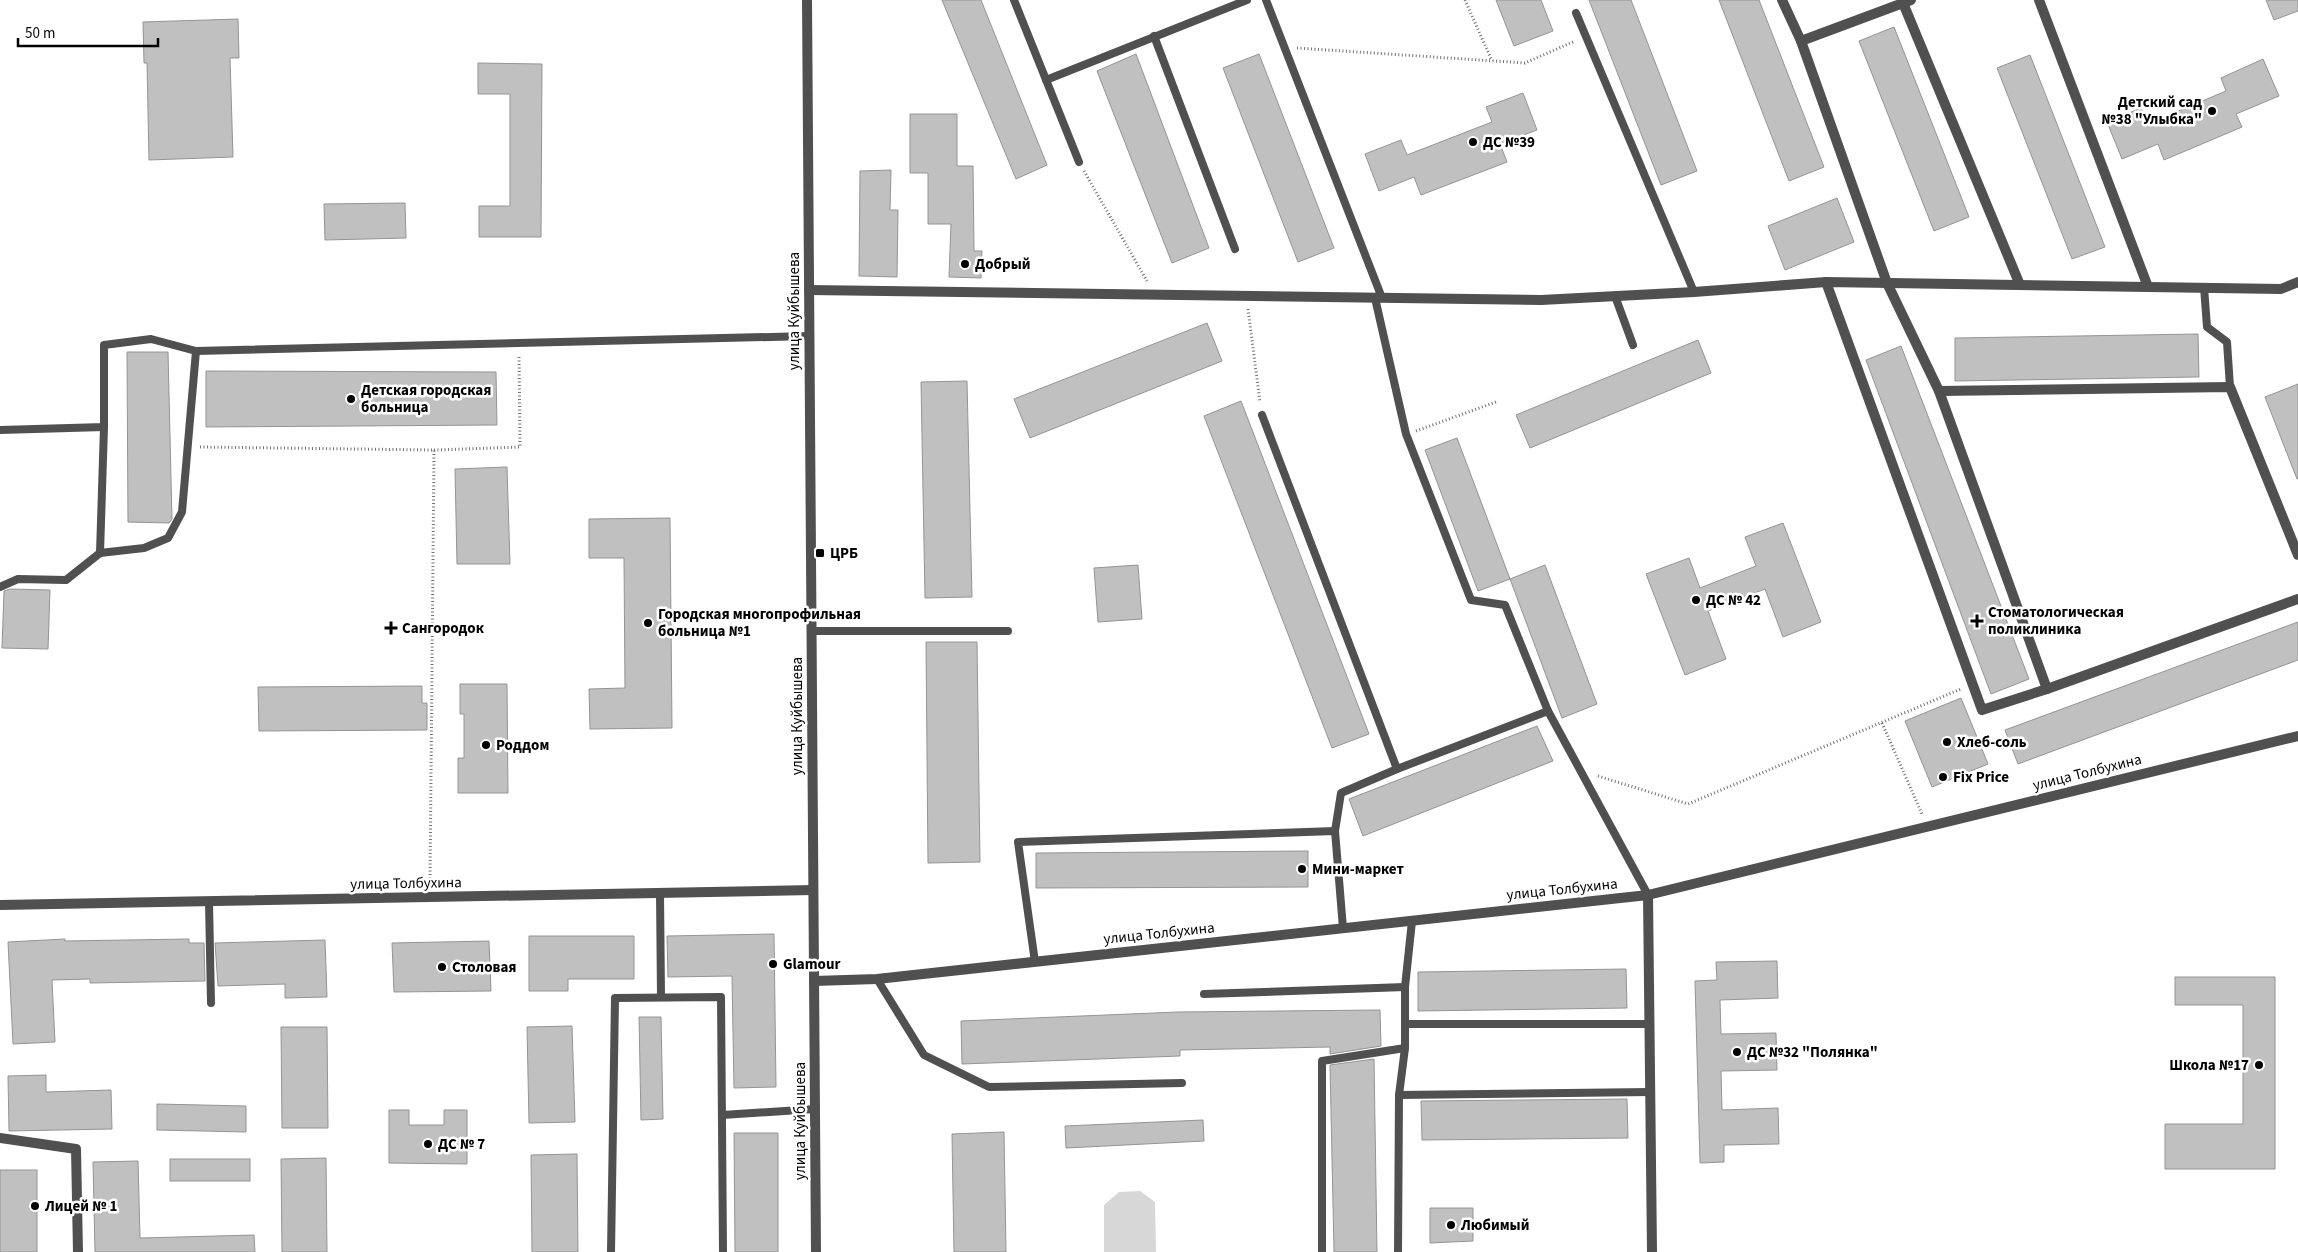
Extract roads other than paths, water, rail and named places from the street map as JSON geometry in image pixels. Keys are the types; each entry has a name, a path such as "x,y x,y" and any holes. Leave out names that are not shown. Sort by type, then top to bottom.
{"street":[{"name":"улица Куйбышева","path":"807,0 816,1252"},
{"path":"1782,0 1801,41 1887,283 1939,391 2047,689"},
{"path":"2039,0 2148,287"},
{"path":"1801,41 1907,1 2020,285"},
{"path":"809,290 1541,300 1694,292 1826,282 2281,288 2298,282"},
{"path":"1826,282 1982,710 2047,689 2298,599"},
{"path":"1939,391 2230,387 2298,555"},
{"name":"улица Толбухина","path":"814,981 877,979 1648,895 2298,736"},
{"name":"улица Толбухина","path":"0,905 813,890"},
{"path":"1648,895 1652,1252"},
{"path":"0,1138 76,1149 78,1252"}],"lane":[{"path":"1014,0 1079,162"},
{"path":"1046,80 1247,0"},
{"path":"1266,0 1378,298 1406,434 1471,600 1505,605 1548,711 1648,895"},
{"path":"1576,12 1694,292"},
{"path":"1154,36 1234,249"},
{"path":"2204,287 2207,327 2227,342 2230,387"},
{"path":"1615,296 1633,345"},
{"path":"100,553 104,427 104,345 151,339 196,351 809,336"},
{"path":"0,586 18,579 66,580 100,553 144,548 168,538 182,512 196,351"},
{"path":"1262,415 1397,768"},
{"path":"0,430 104,427"},
{"path":"811,631 1008,631"},
{"path":"1343,928 1335,831 1341,793 1397,768 1548,711"},
{"path":"1035,962 1018,842 1335,831"},
{"path":"660,893 661,997"},
{"path":"209,901 211,1003"},
{"path":"1398,1252 1399,1095 1405,1048 1405,987 1412,921"},
{"path":"877,979 924,1055 989,1087 1182,1083"},
{"path":"1204,994 1405,987"},
{"path":"611,1252 615,998 661,997 721,997 723,1252"},
{"path":"1405,1024 1650,1024"},
{"path":"1322,1252 1322,1061 1405,1048"},
{"path":"1399,1095 1650,1092"},
{"path":"722,1115 814,1109"}],"place":[{"name":"Детский сад №38 \"Улыбка\"","path":"2212,111"},
{"name":"ДС №39","path":"1473,142"},
{"name":"Добрый","path":"965,264"},
{"name":"Детская городская больница","path":"351,399"},
{"name":"ЦРБ","path":"820,553"},
{"name":"ДС № 42","path":"1696,600"},
{"name":"Стоматологическая поликлиника","path":"1977,621"},
{"name":"Городская многопрофильная больница №1","path":"648,623"},
{"name":"Сангородок","path":"391,628"},
{"name":"Хлеб-соль","path":"1947,742"},
{"name":"Роддом","path":"486,745"},
{"name":"Fix Price","path":"1943,777"},
{"name":"Мини-маркет","path":"1302,869"},
{"name":"Glamour","path":"773,964"},
{"name":"Столовая","path":"442,967"},
{"name":"ДС №32 \"Полянка\"","path":"1737,1052"},
{"name":"Школа №17","path":"2259,1065"},
{"name":"ДС № 7","path":"428,1144"},
{"name":"Лицей № 1","path":"35,1206"},
{"name":"Любимый","path":"1451,1225"}]}
